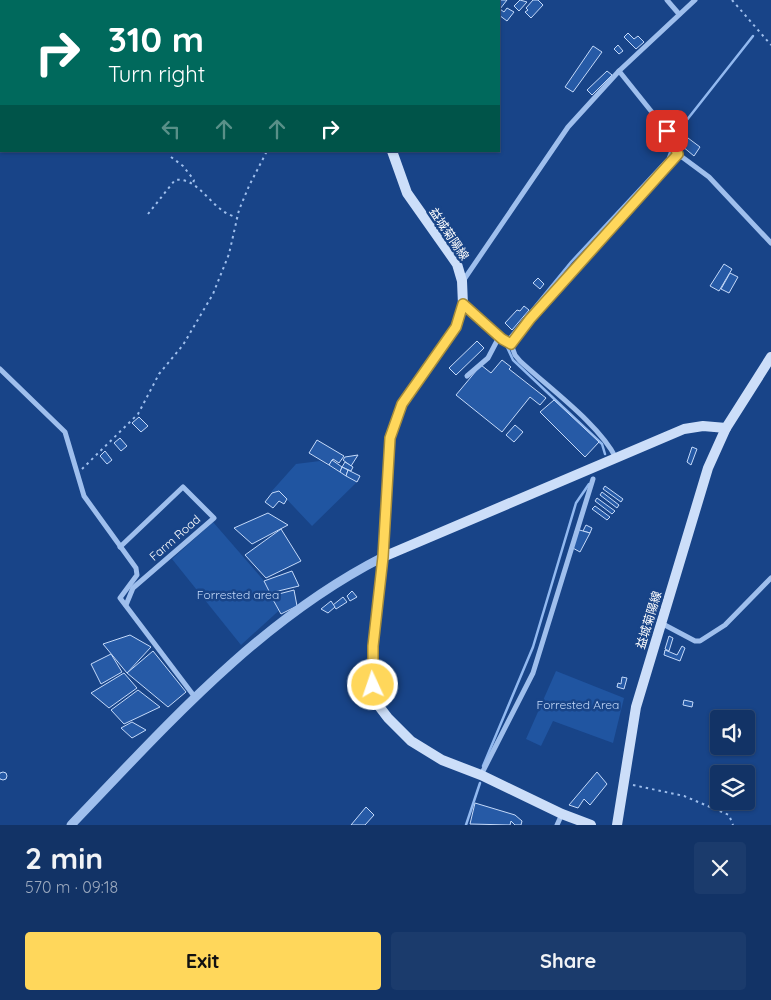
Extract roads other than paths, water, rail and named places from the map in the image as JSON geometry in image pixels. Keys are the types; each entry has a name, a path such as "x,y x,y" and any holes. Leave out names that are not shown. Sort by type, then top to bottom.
{"main road":[{"name":"益城菊陽線","path":"392,152 407,193 457,264 462,281 463,304 456,327 402,404 390,438 383,557 372,654 375,701 388,718 411,741 442,760 481,775 562,814 591,825"},
{"name":"益城菊陽線","path":"617,825 636,707 708,468 726,428 771,357"},
{"path":"383,557 684,429 703,426 726,428"}],"street":[{"path":"667,0 679,14"},
{"path":"462,281 568,127 619,71 695,0"},
{"path":"619,71 667,131 678,154 709,177 771,244"},
{"path":"511,344 530,319 678,154"},
{"path":"463,304 499,337 511,344 515,355 520,361 610,445 617,459"},
{"path":"467,376 488,358 499,337"},
{"path":"0,369 65,432 72,450 84,496 136,568 137,575 120,598 194,696"},
{"path":"481,775 533,673 593,479"},
{"name":"Farm Road","path":"120,547 183,487 214,518 133,588 126,605"},
{"path":"71,825 194,696 272,629 347,575 383,557"},
{"path":"660,623 695,642 700,642 726,625 771,578"},
{"path":"557,825 562,814"}],"waterway":[{"path":"675,135 753,36"},
{"path":"508,339 571,262 668,158 672,147"},
{"path":"506,345 513,360 602,444 605,454"},
{"path":"483,766 533,647 576,503 589,484"},
{"path":"466,825 480,783"}],"park label":[{"name":"Forrested area","path":"238,595"},
{"name":"Forrested Area","path":"578,705"}]}
